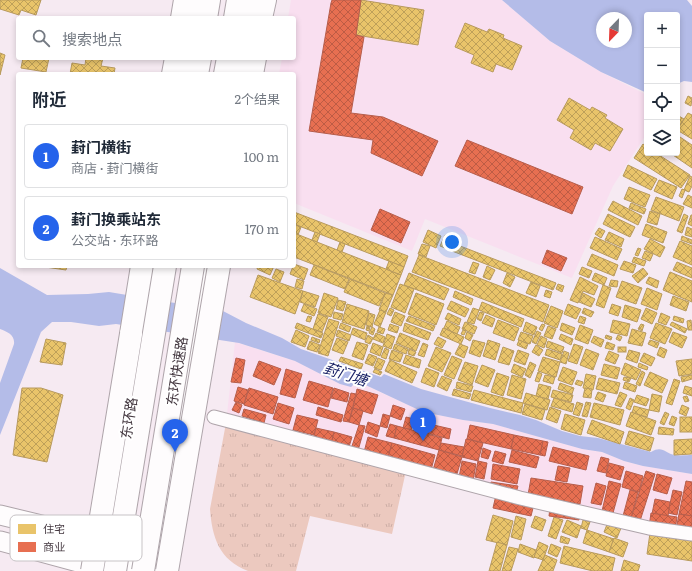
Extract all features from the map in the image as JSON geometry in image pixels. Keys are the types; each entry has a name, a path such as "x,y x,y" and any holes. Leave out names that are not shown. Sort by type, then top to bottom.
{"highway":[{"path":"182,16 185,0"},
{"path":"206,16 209,0"},
{"path":"235,16 238,0"},
{"path":"262,16 264,0"},
{"path":"173,72 176,60"},
{"path":"197,72 200,60"},
{"path":"225,72 228,60"},
{"path":"252,72 255,60"},
{"path":"111,515 142,268"},
{"name":"东环快速路","path":"115,515 165,268"},
{"name":"东环快速路","path":"159,570 194,268"},
{"path":"159,570 219,268"}],"main road":[{"path":"194,16 197,0"},
{"path":"248,16 251,0"},
{"path":"185,72 188,60"},
{"path":"238,72 241,60"},
{"name":"东环路","path":"112,515 154,268"},
{"path":"159,570 206,268"},
{"path":"0,515 10,517"},
{"path":"0,541 10,544"},
{"path":"142,560 159,570"},
{"path":"72,561 104,570 159,570"}],"street":[{"path":"214,417 520,498 649,528 692,534"}],"shaded area":[{"path":"291,0 502,0 550,41 601,72 644,94 644,138 613,186 572,278 425,219 412,251 296,204 296,72 279,72 282,60 296,60 296,16 288,16"},
{"path":"235,342 295,361 340,384 354,386 356,381 423,412 493,424 582,449 602,452 624,461 643,466 692,474 692,538 226,423"}],"green space":[{"path":"226,423 406,471 392,534 310,516 296,571 248,571 230,561 224,554 215,538 210,509"}],"water":[{"path":"502,0 687,0 692,6 692,82 684,81 680,83 680,12 644,12 644,92 601,72 550,41"},
{"name":"葑门塘","path":"0,268 47,295 109,292 223,311 246,323 282,338 301,349 381,377 384,374 421,389 520,415 562,431 580,436 598,438 651,452 658,449 675,455 692,455 692,474 643,466 624,461 602,452 582,449 493,424 423,412 357,381 351,387 340,384 295,361 239,343 116,324 99,326 71,322 52,322 41,332 0,435 0,383 14,341 10,334 0,329"}],"building: 住宅":[{"path":"0,0 41,0 36,15 21,10 19,15 0,9"},
{"path":"361,0 424,10 418,45 356,35"},
{"path":"465,23 487,32 489,29 504,35 503,38 522,46 512,70 496,64 493,72 471,63 474,55 455,47"},
{"path":"0,53 5,55 0,75"},
{"path":"23,60 49,60 46,72 21,68"},
{"path":"86,60 102,60 101,66 115,68 114,72 70,72 72,63 85,65"},
{"path":"688,96 692,98 691,106 685,103"},
{"path":"569,98 590,110 592,107 607,115 605,118 623,129 610,151 595,143 591,150 570,138 574,130 557,120"},
{"path":"688,113 692,115 692,139 680,132 680,125"},
{"path":"680,117 684,119 680,125"},
{"path":"680,137 692,145 692,168 674,156 680,156"},
{"path":"643,144 644,156 661,156 690,175 681,188 634,158"},
{"path":"628,165 657,179 651,190 623,176"},
{"path":"690,176 692,177 692,186 689,192 684,190"},
{"path":"659,180 677,187 672,199 654,191"},
{"path":"629,187 650,195 645,207 624,199"},
{"path":"682,189 685,190 682,198 679,196"},
{"path":"688,195 692,197 692,208 683,204"},
{"path":"656,197 684,207 679,221 651,210"},
{"path":"613,201 642,216 638,225 608,210"},
{"path":"631,203 646,209 644,214 629,208"},
{"path":"650,211 660,214 657,225 647,222"},
{"path":"296,213 408,256 404,267 296,225"},
{"path":"608,214 635,227 630,237 603,224"},
{"path":"684,214 688,216 682,233 677,231"},
{"path":"692,215 692,226 688,224"},
{"path":"646,224 667,232 663,243 642,235"},
{"path":"296,225 301,227 298,235 296,234"},
{"path":"687,227 692,229 692,237 685,235"},
{"path":"599,228 605,231 601,238 595,234"},
{"path":"428,230 441,236 436,248 423,242"},
{"path":"315,232 320,234 317,242 312,240"},
{"path":"609,232 624,239 621,247 605,240"},
{"path":"296,234 401,275 393,295 296,258"},
{"path":"445,235 454,239 450,250 440,246"},
{"path":"682,236 692,240 692,244 681,240"},
{"path":"595,237 622,249 617,260 590,248"},
{"path":"650,239 665,247 660,257 644,249"},
{"path":"680,241 692,246 692,265 673,257"},
{"path":"340,242 345,244 342,252 337,250"},
{"path":"422,244 430,246 426,257 418,254"},
{"path":"455,244 556,283 553,290 452,251"},
{"path":"638,248 641,249 638,256 635,255"},
{"path":"645,251 653,254 650,261 642,258"},
{"path":"592,254 618,265 614,276 587,265"},
{"path":"419,255 549,305 543,322 412,272"},
{"path":"634,257 646,261 644,266 632,262"},
{"path":"389,261 404,267 401,275 386,269"},
{"path":"624,261 636,265 633,273 620,269"},
{"path":"473,262 479,264 475,274 469,272"},
{"path":"677,262 692,268 692,278 673,270"},
{"path":"296,265 308,269 304,280 290,274 292,268 296,268"},
{"path":"314,265 349,279 345,289 310,275"},
{"path":"487,266 495,270 490,280 483,277"},
{"path":"582,267 592,271 589,278 579,274"},
{"path":"52,268 66,268 66,270"},
{"path":"257,268 273,268 270,275"},
{"path":"643,268 648,274 638,283 632,276"},
{"path":"276,269 284,272 280,282 272,278"},
{"path":"670,272 692,281 692,302 663,290"},
{"path":"409,273 449,289 444,300 404,285"},
{"path":"507,273 515,277 510,287 503,283"},
{"path":"595,273 607,278 604,285 592,280"},
{"path":"258,275 303,291 295,314 250,297"},
{"path":"580,277 598,286 594,295 583,291 578,303 570,300"},
{"path":"649,277 659,281 657,288 646,283"},
{"path":"297,279 304,281 302,289 295,287"},
{"path":"350,279 385,293 379,306 344,292"},
{"path":"611,280 618,281 617,287 609,286"},
{"path":"622,281 642,288 636,304 616,297"},
{"path":"531,282 540,286 536,297 526,293"},
{"path":"400,284 414,289 405,313 391,307"},
{"path":"558,284 564,286 562,292 556,289"},
{"path":"603,285 611,288 604,308 596,305"},
{"path":"647,288 662,294 657,310 641,304"},
{"path":"546,290 552,292 550,298 544,296"},
{"path":"303,291 319,296 315,307 300,302"},
{"path":"455,291 473,299 471,305 453,297"},
{"path":"324,293 338,298 331,317 318,313"},
{"path":"385,293 393,295 386,312 379,310"},
{"path":"416,293 444,304 436,325 408,314"},
{"path":"583,293 595,299 591,307 579,302"},
{"path":"673,296 689,302 686,311 670,305"},
{"path":"338,300 346,302 343,311 336,309"},
{"path":"451,301 469,309 465,317 447,309"},
{"path":"482,302 524,319 521,327 479,310"},
{"path":"304,304 317,309 314,316 301,311"},
{"path":"347,304 369,311 364,329 342,322"},
{"path":"568,304 581,309 576,319 564,314"},
{"path":"612,304 621,307 618,316 609,313"},
{"path":"625,305 641,310 637,322 622,317"},
{"path":"551,306 563,311 557,328 544,323"},
{"path":"390,308 394,310 391,316 387,314"},
{"path":"473,308 479,310 474,324 467,322"},
{"path":"584,308 594,312 591,317 582,313"},
{"path":"646,308 657,313 652,324 641,319"},
{"path":"380,310 386,312 380,327 374,324"},
{"path":"334,312 343,314 341,320 333,318"},
{"path":"395,312 405,316 401,326 391,322"},
{"path":"480,312 484,313 481,321 477,319"},
{"path":"369,313 375,315 372,327 366,325"},
{"path":"448,313 461,319 459,325 445,319"},
{"path":"661,313 670,317 666,325 658,322"},
{"path":"318,314 328,317 322,332 313,329"},
{"path":"486,315 495,319 492,327 482,323"},
{"path":"308,316 312,317 310,322 306,321"},
{"path":"409,316 435,326 433,331 406,321"},
{"path":"580,316 586,318 584,324 578,322"},
{"path":"674,316 684,319 683,323 673,320"},
{"path":"329,319 339,322 328,356 318,353"},
{"path":"498,320 519,328 514,341 493,333"},
{"path":"613,320 630,324 627,336 610,332"},
{"path":"691,320 692,330 688,330 687,321"},
{"path":"447,321 460,327 457,334 444,328"},
{"path":"465,322 477,327 474,334 462,329"},
{"path":"526,322 537,327 534,335 523,331"},
{"path":"672,322 687,329 685,333 670,325"},
{"path":"297,323 323,333 321,338 295,328"},
{"path":"341,323 351,327 349,332 339,328"},
{"path":"405,323 431,333 428,340 403,331"},
{"path":"562,323 575,328 572,335 560,330"},
{"path":"656,323 672,329 665,344 650,338"},
{"path":"390,324 399,327 397,333 388,330"},
{"path":"542,324 545,325 542,331 539,329"},
{"path":"641,324 644,325 642,331 638,329"},
{"path":"580,325 593,330 588,344 575,339"},
{"path":"367,326 370,327 369,331 366,330"},
{"path":"548,326 556,329 552,339 544,336"},
{"path":"372,327 375,329 373,335 369,333"},
{"path":"379,327 385,329 383,334 377,332"},
{"path":"353,328 367,333 365,340 351,334"},
{"path":"443,328 464,337 461,344 440,335"},
{"path":"632,329 646,333 642,346 628,343"},
{"path":"296,330 309,336 305,347 291,342"},
{"path":"338,330 351,335 349,341 336,336"},
{"path":"463,330 466,331 464,335 461,334"},
{"path":"537,331 541,333 536,344 532,342"},
{"path":"467,332 473,335 470,341 465,338"},
{"path":"521,332 533,336 530,344 518,340"},
{"path":"673,332 687,337 682,348 669,342"},
{"path":"376,333 385,337 383,343 373,339"},
{"path":"400,333 420,341 416,351 396,343"},
{"path":"387,334 395,337 391,349 383,346"},
{"path":"561,334 573,339 571,345 559,339"},
{"path":"368,335 373,338 370,344 365,342"},
{"path":"606,335 612,337 611,340 605,338"},
{"path":"618,335 622,337 620,341 616,339"},
{"path":"541,336 547,339 544,348 537,345"},
{"path":"594,336 604,340 601,347 591,342"},
{"path":"312,337 320,340 319,343 311,340"},
{"path":"438,337 446,341 442,348 434,344"},
{"path":"337,338 348,342 343,354 332,350"},
{"path":"46,339 66,343 62,365 40,362"},
{"path":"473,340 485,343 480,357 469,353"},
{"path":"488,340 500,344 495,360 483,356"},
{"path":"519,340 528,344 526,349 517,345"},
{"path":"650,340 659,343 657,348 648,344"},
{"path":"310,341 320,345 317,352 307,349"},
{"path":"548,341 564,347 562,353 546,347"},
{"path":"357,342 368,345 363,360 352,356"},
{"path":"607,342 615,345 613,350 605,348"},
{"path":"373,343 383,347 380,356 370,352"},
{"path":"423,343 428,345 424,357 418,355"},
{"path":"395,344 408,349 406,354 393,349"},
{"path":"460,344 468,347 464,358 455,354"},
{"path":"574,344 583,347 577,364 568,361"},
{"path":"536,345 543,350 539,356 532,352"},
{"path":"436,347 451,353 442,372 428,366"},
{"path":"503,347 514,351 509,365 498,362"},
{"path":"618,347 626,347 626,352 618,352"},
{"path":"660,347 667,350 664,358 657,355"},
{"path":"385,348 389,350 386,359 381,357"},
{"path":"409,349 416,352 414,356 408,354"},
{"path":"547,349 562,354 560,360 545,355"},
{"path":"586,349 599,354 593,370 580,365"},
{"path":"392,350 403,354 400,362 389,359"},
{"path":"518,350 529,354 525,365 514,361"},
{"path":"629,350 640,353 637,363 626,359"},
{"path":"564,351 569,353 566,364 560,362"},
{"path":"609,351 619,355 615,364 605,360"},
{"path":"644,353 655,358 651,366 640,361"},
{"path":"369,354 377,357 373,366 365,363"},
{"path":"406,355 421,360 419,368 403,363"},
{"path":"452,356 462,360 454,379 444,375"},
{"path":"341,357 363,364 361,369 339,361"},
{"path":"543,357 560,362 556,377 538,371"},
{"path":"378,358 385,361 381,370 374,368"},
{"path":"692,359 692,374 679,376 676,361"},
{"path":"390,360 417,372 412,383 385,371"},
{"path":"465,362 478,366 472,385 458,380"},
{"path":"530,362 536,365 530,378 525,375"},
{"path":"625,363 641,370 636,380 621,374"},
{"path":"639,363 648,367 647,370 638,367"},
{"path":"514,364 526,369 522,377 511,372"},
{"path":"604,364 620,368 617,379 601,375"},
{"path":"482,365 495,370 488,387 475,382"},
{"path":"563,367 577,372 572,385 558,380"},
{"path":"426,368 439,373 434,387 421,382"},
{"path":"375,369 382,372 380,375 373,372"},
{"path":"642,371 645,373 640,386 636,384"},
{"path":"538,372 542,374 539,382 535,381"},
{"path":"650,372 668,380 662,393 644,385"},
{"path":"497,373 509,377 503,396 491,392"},
{"path":"586,374 596,376 593,390 583,388"},
{"path":"512,375 526,379 521,399 507,395"},
{"path":"545,375 555,377 553,384 543,381"},
{"path":"692,375 692,379 682,382 681,377"},
{"path":"442,376 452,380 447,391 437,386"},
{"path":"624,377 631,378 629,382 623,380"},
{"path":"599,378 620,383 617,394 596,389"},
{"path":"674,379 680,381 672,405 666,403"},
{"path":"577,380 583,382 581,386 575,384"},
{"path":"457,382 473,386 471,392 456,388"},
{"path":"625,382 637,386 635,392 623,388"},
{"path":"560,383 574,388 572,394 558,389"},
{"path":"539,384 551,387 548,399 536,396"},
{"path":"685,386 692,388 692,396 683,393"},
{"path":"22,388 41,388 63,395 47,462 13,455"},
{"path":"585,388 592,389 591,398 583,397"},
{"path":"454,389 471,394 469,399 452,395"},
{"path":"474,390 523,403 521,413 471,400"},
{"path":"553,390 573,395 571,402 551,397"},
{"path":"598,392 606,395 603,402 595,399"},
{"path":"620,392 627,395 621,407 615,405"},
{"path":"526,393 550,400 547,410 523,403"},
{"path":"652,394 662,396 659,412 649,410"},
{"path":"637,395 649,399 646,406 634,402"},
{"path":"687,396 689,401 685,402 683,397"},
{"path":"554,398 574,404 572,412 551,406"},
{"path":"630,398 634,400 630,410 626,408"},
{"path":"577,402 583,404 579,416 573,414"},
{"path":"586,402 591,403 587,417 582,416"},
{"path":"594,403 624,410 620,425 590,417"},
{"path":"525,404 545,410 542,420 522,414"},
{"path":"682,405 689,408 686,416 679,413"},
{"path":"634,406 649,410 647,417 632,413"},
{"path":"550,407 561,411 557,423 546,419"},
{"path":"631,412 656,421 651,435 626,426"},
{"path":"665,412 669,414 664,425 660,423"},
{"path":"565,414 585,420 581,435 561,429"},
{"path":"672,416 677,418 674,426 669,424"},
{"path":"680,417 692,417 692,432 680,432"},
{"path":"592,420 624,432 620,444 587,433"},
{"path":"659,427 674,429 673,435 658,434"},
{"path":"629,431 654,438 650,451 625,444"},
{"path":"692,439 692,454 674,455 674,440"},
{"path":"493,515 513,521 507,545 486,540"},
{"path":"516,516 526,519 521,540 511,537"},
{"path":"535,516 546,520 542,531 531,527"},
{"path":"554,517 563,520 556,539 548,536"},
{"path":"567,520 581,526 577,538 562,532"},
{"path":"583,520 590,522 587,530 581,528"},
{"path":"608,522 621,528 617,538 604,532"},
{"path":"587,530 614,539 609,552 583,543"},
{"path":"650,533 692,539 692,561 647,554"},
{"path":"561,536 570,539 568,544 560,542"},
{"path":"614,538 628,543 623,557 609,552"},
{"path":"497,542 507,545 500,571 489,571"},
{"path":"539,542 548,546 543,560 534,557"},
{"path":"520,544 536,550 534,558 518,552"},
{"path":"551,544 561,548 557,557 548,553"},
{"path":"564,546 615,558 612,571 593,571 560,563"},
{"path":"509,547 518,549 511,571 502,571"},
{"path":"545,555 557,560 553,571 538,571"},
{"path":"624,560 640,565 638,571 621,571"}],"building: 商业":[{"path":"332,0 361,0 356,35 364,37 351,113 383,117 438,141 422,176 371,153 373,140 309,131"},
{"path":"467,140 583,187 572,214 455,166"},
{"path":"380,209 410,222 401,243 371,230"},
{"path":"547,250 567,258 561,271 542,263"},
{"path":"236,358 245,360 241,383 231,382"},
{"path":"259,361 281,369 274,385 253,376"},
{"path":"286,369 302,374 295,398 280,394"},
{"path":"309,381 333,388 328,407 303,400"},
{"path":"238,387 248,390 244,404 234,401"},
{"path":"249,388 278,397 273,414 244,405"},
{"path":"334,388 349,393 347,402 331,398"},
{"path":"357,389 378,395 372,414 353,408"},
{"path":"351,393 356,394 349,422 343,421"},
{"path":"236,402 242,405 239,413 232,410"},
{"path":"278,403 294,408 289,424 273,419"},
{"path":"393,405 405,409 401,420 390,416"},
{"path":"318,407 343,415 341,422 316,415"},
{"path":"353,408 363,411 359,425 349,422"},
{"path":"244,409 266,415 264,423 242,416"},
{"path":"383,414 390,416 387,428 380,426"},
{"path":"297,415 318,420 314,435 293,430"},
{"path":"406,417 414,419 411,430 403,428"},
{"path":"368,422 380,426 377,437 365,432"},
{"path":"425,423 451,429 449,439 423,432"},
{"path":"390,424 397,426 394,438 386,436"},
{"path":"359,425 365,426 357,454 350,452"},
{"path":"470,425 514,435 511,449 467,439"},
{"path":"397,426 442,438 439,450 394,438"},
{"path":"316,428 334,432 331,445 313,440"},
{"path":"334,432 352,437 348,450 331,445"},
{"path":"514,435 543,441 540,455 511,449"},
{"path":"368,437 392,443 387,462 363,456"},
{"path":"466,439 483,443 478,461 462,457"},
{"path":"543,441 548,442 545,456 540,455"},
{"path":"392,443 435,455 431,470 388,458"},
{"path":"441,443 464,447 462,456 439,450"},
{"path":"553,447 589,456 586,470 549,461"},
{"path":"483,448 491,451 488,459 481,457"},
{"path":"439,450 462,457 456,477 433,470"},
{"path":"512,450 539,457 536,468 509,462"},
{"path":"495,451 506,454 503,464 492,461"},
{"path":"601,457 609,459 606,473 597,471"},
{"path":"462,461 476,464 473,481 459,478"},
{"path":"478,461 487,463 484,479 475,477"},
{"path":"609,463 624,467 620,480 606,476"},
{"path":"493,464 520,469 517,484 491,479"},
{"path":"558,466 570,468 567,482 555,480"},
{"path":"626,471 643,476 639,492 622,487"},
{"path":"646,471 655,474 640,521 631,518"},
{"path":"657,474 672,478 667,494 653,490"},
{"path":"531,478 583,486 580,504 528,495"},
{"path":"609,481 621,484 613,513 602,511"},
{"path":"686,481 692,482 692,516 679,514"},
{"path":"491,482 518,486 516,493 489,489"},
{"path":"596,483 606,486 601,505 591,503"},
{"path":"630,490 638,492 631,518 623,516"},
{"path":"673,490 682,492 677,515 668,513"},
{"path":"496,495 534,504 531,516 493,508"},
{"path":"655,499 670,502 668,516 652,514"},
{"path":"550,508 580,513 579,520 549,516"},
{"path":"651,513 677,517 675,530 649,527"},
{"path":"679,514 692,516 692,533 676,530"}],"place":[{"name":"葑门横街","path":"423,441"},
{"name":"葑门换乘站东","path":"175,452"}]}
